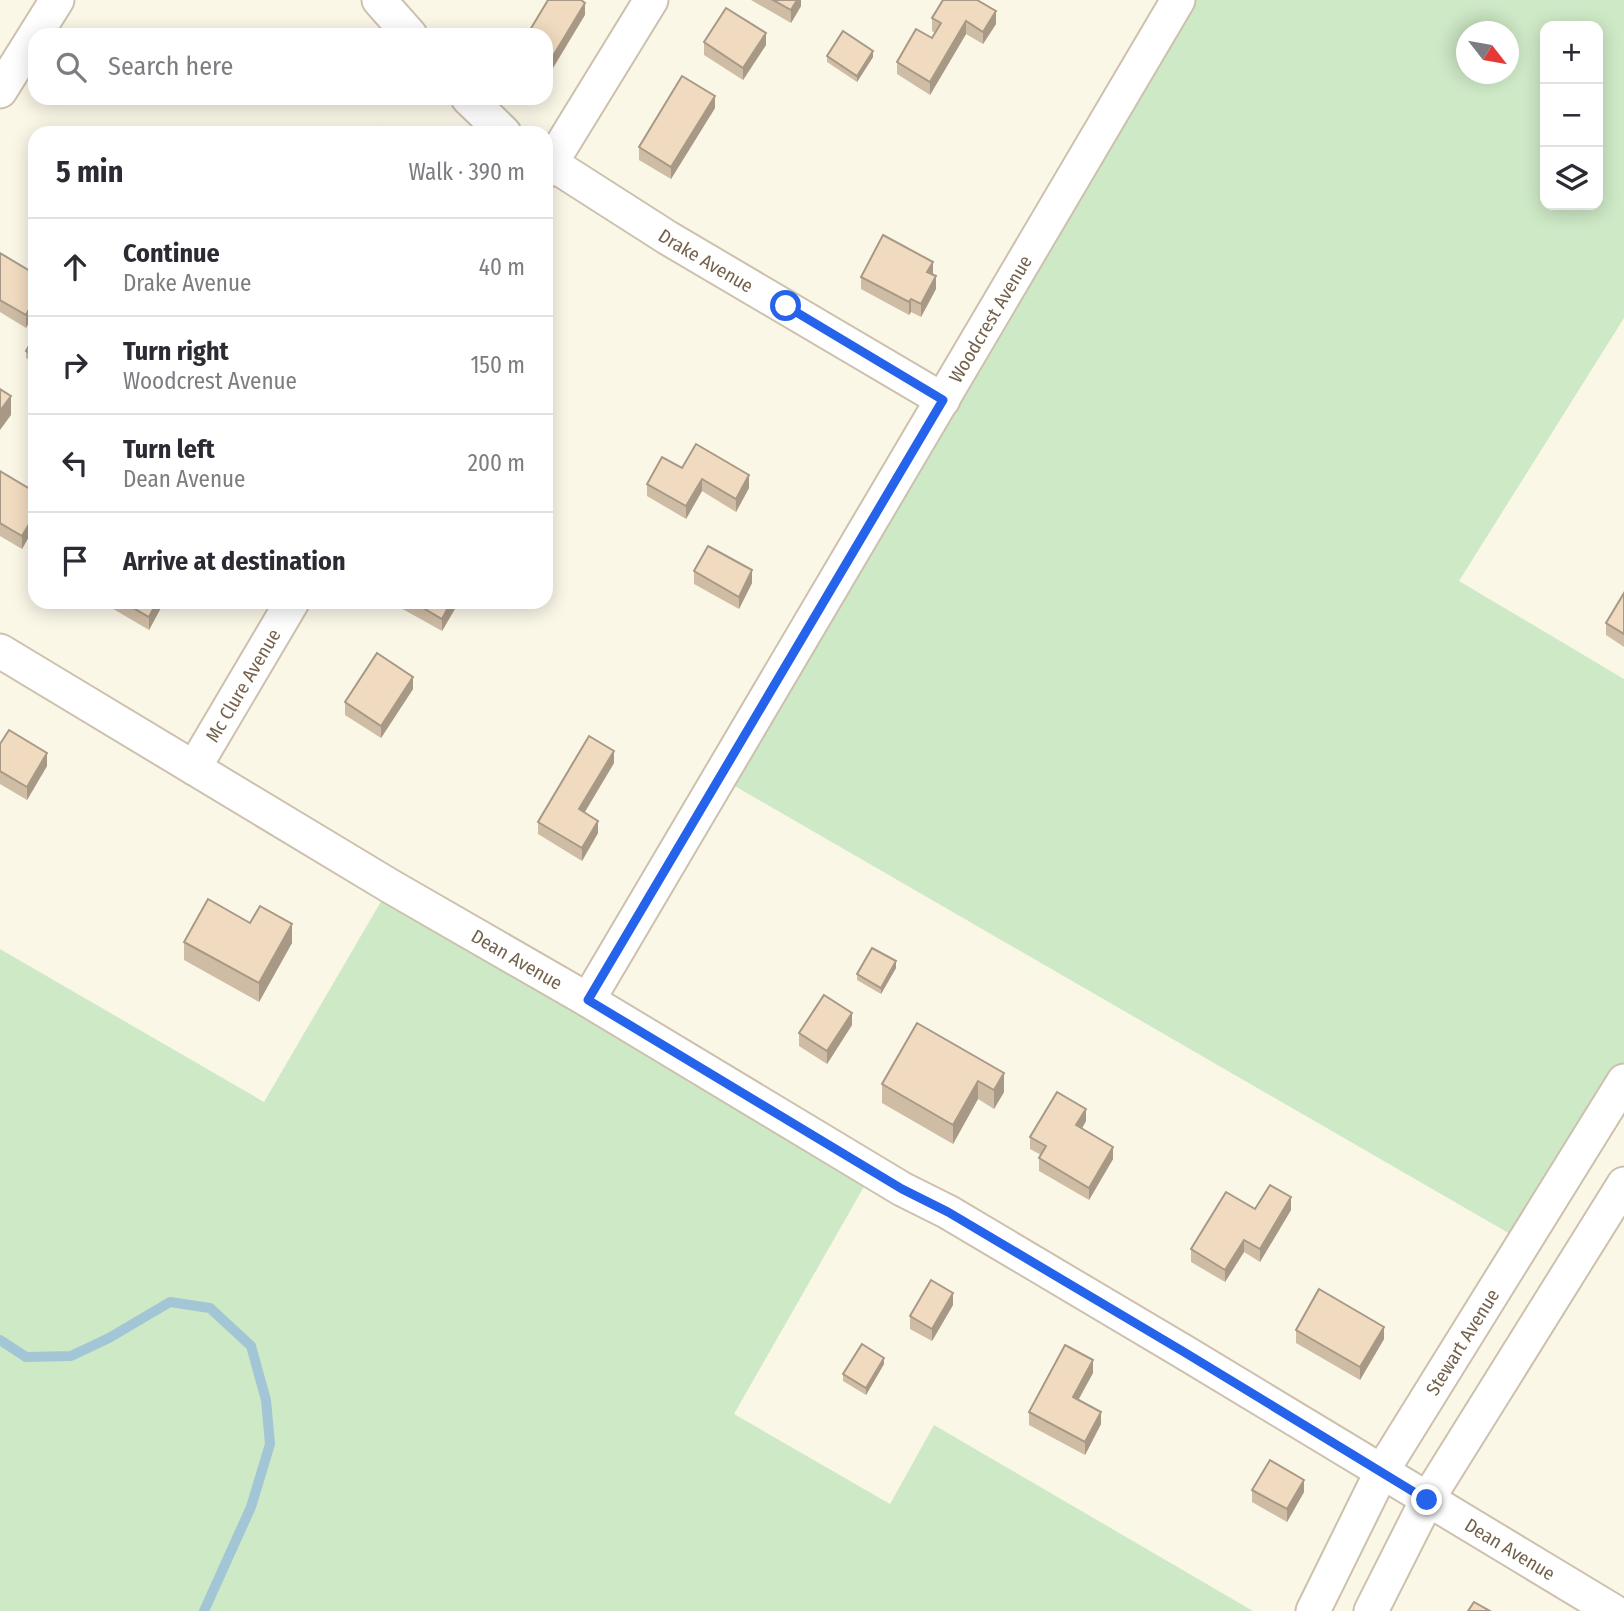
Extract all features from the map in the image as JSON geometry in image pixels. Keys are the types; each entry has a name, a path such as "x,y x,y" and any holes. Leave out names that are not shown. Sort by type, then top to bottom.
{"street":[{"path":"39,28 57,0"},
{"path":"379,0 404,28"},
{"path":"553,157 651,0"},
{"name":"Woodcrest Avenue","path":"588,1000 1178,0"},
{"path":"0,91 28,46"},
{"path":"475,105 497,126"},
{"name":"Drake Avenue","path":"553,168 943,400"},
{"name":"Mc Clure Avenue","path":"194,768 288,609"},
{"name":"Dean Avenue","path":"0,651 390,886 588,1000 902,1189 948,1212 1149,1331 1613,1611"},
{"name":"Stewart Avenue","path":"1313,1611 1382,1471 1624,1081"},
{"path":"1371,1611 1427,1500 1624,1184"}],"green space":[{"path":"1178,0 1624,0 1624,318 1459,581 1624,679 1624,1081 1524,1242 719,777"},
{"path":"390,886 873,1171 734,1414 890,1504 934,1425 1253,1611 0,1611 0,949 264,1102"}],"building":[{"path":"548,0 581,0 585,3 553,56 553,28 531,28"},
{"path":"773,0 797,0 791,10"},
{"path":"943,0 977,0 996,11 983,32 966,21 930,82 897,62 916,29 932,38 941,23 932,18"},
{"path":"726,8 766,33 743,68 704,42"},
{"path":"843,31 873,51 857,76 827,56"},
{"path":"682,76 715,96 671,167 639,147"},
{"path":"883,235 933,262 927,272 936,276 921,304 911,299 909,302 861,277"},
{"path":"0,253 28,270 28,311 26,315 0,300"},
{"path":"0,389 11,396 0,411"},
{"path":"696,444 749,475 736,499 702,479 686,506 647,484 662,457 682,468"},
{"path":"0,471 28,488 28,526 22,536 0,523"},
{"path":"708,546 752,570 739,597 694,571"},
{"path":"1624,593 1624,634 1606,623"},
{"path":"135,609 153,609 149,617"},
{"path":"425,609 447,609 442,619"},
{"path":"377,653 413,677 381,726 345,702"},
{"path":"9,730 47,753 27,787 0,771 0,744"},
{"path":"589,736 614,751 579,809 598,821 582,848 538,822"},
{"path":"208,899 250,923 260,906 292,924 259,983 184,942"},
{"path":"872,948 896,961 881,988 857,974"},
{"path":"824,995 852,1013 827,1051 799,1033"},
{"path":"917,1023 1004,1073 994,1090 978,1081 953,1125 882,1084"},
{"path":"1057,1092 1086,1109 1076,1125 1113,1147 1089,1188 1039,1158 1046,1146 1030,1137"},
{"path":"1270,1185 1291,1197 1260,1249 1244,1240 1225,1270 1191,1249 1226,1192 1255,1209"},
{"path":"931,1280 953,1293 932,1329 910,1316"},
{"path":"1319,1289 1384,1327 1360,1367 1296,1330"},
{"path":"862,1344 884,1358 866,1388 843,1374"},
{"path":"1065,1345 1093,1360 1073,1397 1101,1412 1085,1442 1029,1412"},
{"path":"1270,1460 1304,1480 1287,1509 1252,1490"},
{"path":"1474,1602 1490,1611 1468,1611"}],"waterway":[{"path":"0,1340 26,1357 71,1356 109,1338 170,1302 210,1308 251,1346 266,1400 270,1444 251,1507 204,1611"}],"route":[{"path":"786,306 943,400 588,1000 902,1189 948,1212 1184,1352 1427,1500"}]}
